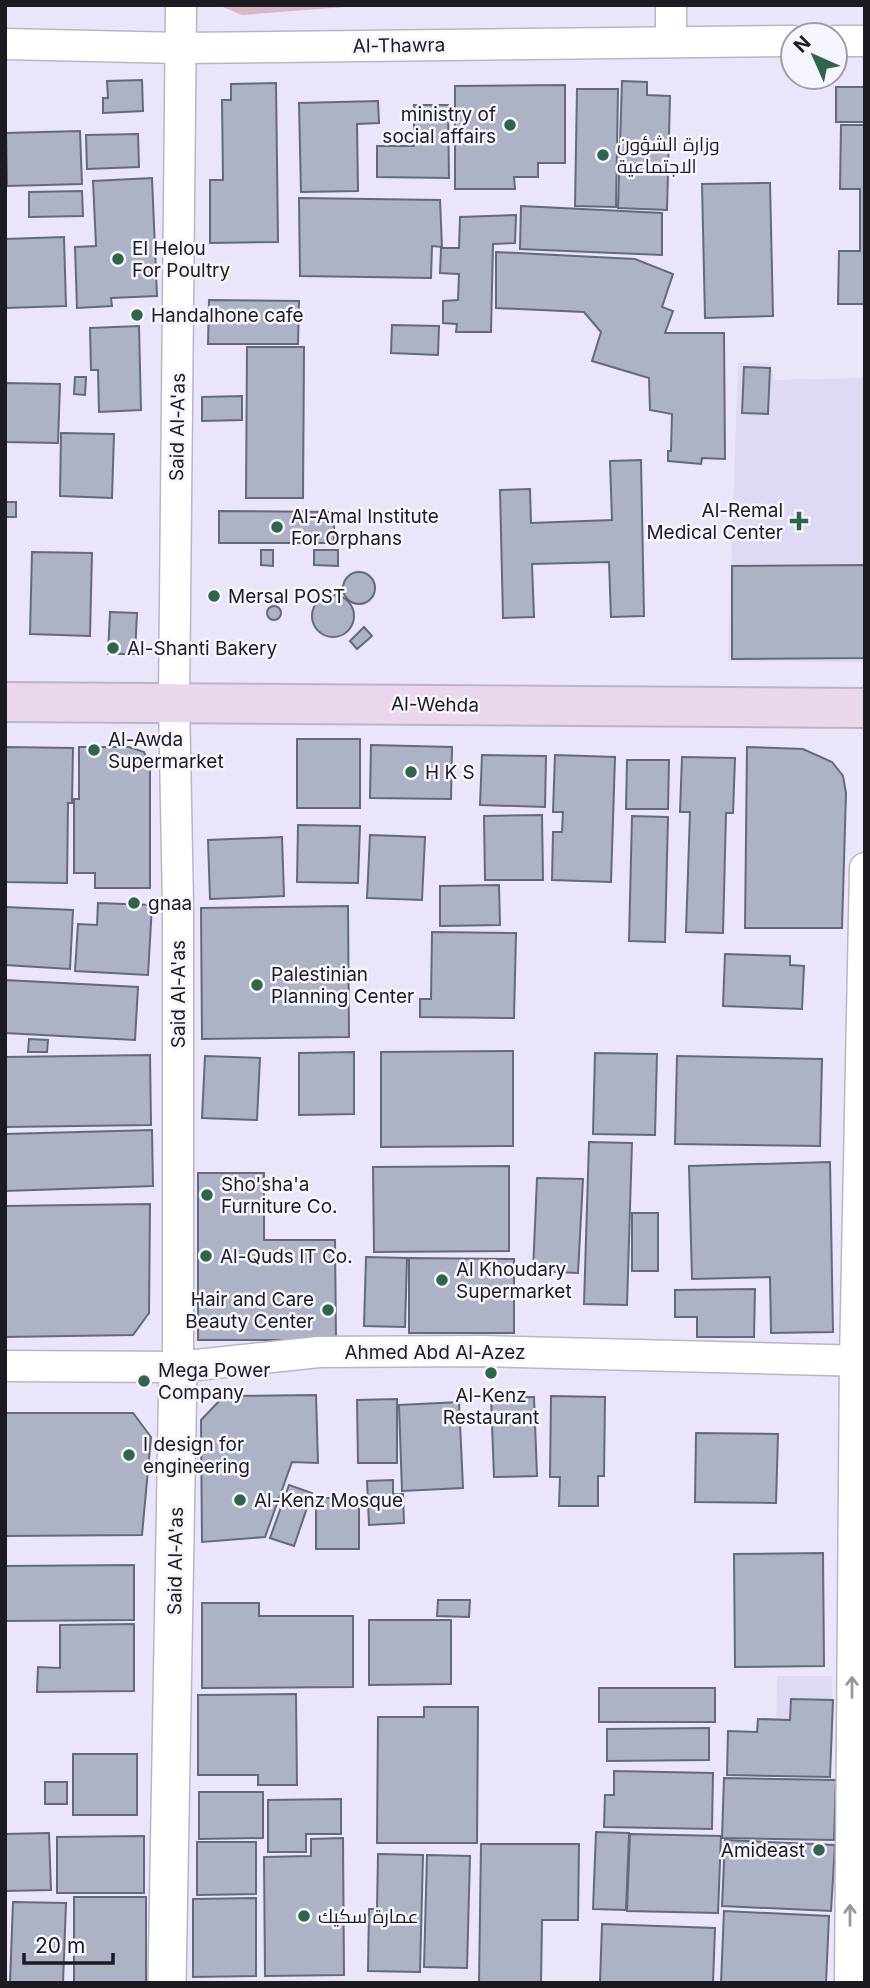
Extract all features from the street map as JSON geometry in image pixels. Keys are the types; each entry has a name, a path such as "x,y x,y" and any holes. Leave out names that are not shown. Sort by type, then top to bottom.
{"main road":[{"name":"Al-Wehda","path":"5,702 174,701 865,708"}],"street":[{"name":"Said Al-A'as","path":"167,1983 178,1367 178,905 174,701 181,5"},
{"path":"671,5 671,41"},
{"name":"Al-Thawra","path":"5,44 180,48 779,41"},
{"path":"850,1983 865,868"},
{"name":"Ahmed Abd Al-Azez","path":"5,1366 178,1367 319,1352 483,1351 860,1361"}],"shaded area":[{"path":"218,5 371,5 242,15"},
{"name":"Al-Remal Medical Center","path":"738,363 771,363 774,380 865,378 865,662 728,661"},
{"path":"777,1676 832,1676 833,1741 776,1742"}],"building":[{"path":"142,80 143,111 103,113 103,98 108,98 107,81"},
{"path":"622,81 647,82 647,95 670,96 667,210 618,208"},
{"path":"276,83 278,242 210,243 210,180 223,180 222,100 231,100 231,84"},
{"name":"ministry of social affairs","path":"565,85 565,163 538,163 538,177 514,177 515,189 455,189 455,86"},
{"path":"849,87 865,87 865,122 836,122 836,91 849,91"},
{"path":"577,89 618,89 616,207 575,206"},
{"path":"378,101 379,123 357,124 358,191 301,192 299,103"},
{"path":"414,105 448,105 449,178 377,177 377,146 414,146"},
{"path":"841,125 865,125 865,304 838,304 839,251 860,251 860,189 840,189"},
{"path":"80,131 82,184 7,186 6,133"},
{"path":"138,134 139,167 87,169 86,135"},
{"path":"152,178 157,296 111,298 112,306 77,308 75,247 96,246 93,181"},
{"path":"770,183 773,316 705,318 702,184"},
{"path":"82,191 83,216 29,217 29,192"},
{"path":"299,198 440,200 442,247 432,246 431,278 300,276"},
{"path":"521,206 662,213 662,255 520,249"},
{"path":"516,215 515,243 493,244 491,332 456,332 457,324 443,323 443,301 458,300 459,274 440,273 441,248 459,248 460,217"},
{"path":"64,237 66,306 6,308 5,239"},
{"path":"496,252 635,259 673,274 662,307 673,311 665,333 724,333 725,459 702,458 701,464 668,461 668,451 671,451 672,414 650,410 649,378 592,361 601,332 584,312 496,308"},
{"path":"209,300 299,301 298,344 208,344"},
{"path":"392,325 439,326 438,355 391,353"},
{"path":"139,326 141,410 99,412 98,370 91,370 90,328"},
{"path":"247,347 304,347 303,498 246,498"},
{"path":"744,367 770,368 768,414 742,413"},
{"path":"75,377 86,377 85,395 74,394"},
{"path":"6,383 60,384 58,443 5,442"},
{"path":"242,396 242,420 202,421 202,397"},
{"path":"61,433 114,434 112,498 60,496"},
{"path":"641,460 644,616 611,617 609,562 532,564 534,617 503,618 500,490 530,489 531,523 612,520 610,461"},
{"path":"5,502 16,502 16,517 5,517"},
{"name":"Al-Amal Institute For Orphans","path":"219,511 334,512 334,543 219,543"},
{"path":"261,550 273,550 273,566 261,565"},
{"path":"314,550 338,550 338,566 314,565"},
{"path":"32,552 92,553 90,636 30,634"},
{"path":"865,565 865,658 732,659 732,566"},
{"path":"359,572 370,577 375,588 370,599 359,604 348,599 343,588 348,577"},
{"path":"333,595 348,601 354,616 348,631 333,637 318,631 312,616 318,601"},
{"path":"274,606 279,608 279,618 274,620 269,618 267,613 269,608"},
{"path":"110,612 137,613 135,654 108,654"},
{"path":"364,627 372,636 357,649 350,641"},
{"path":"297,739 360,739 360,808 297,808"},
{"name":"H K S","path":"371,745 452,747 451,799 370,798"},
{"path":"5,747 73,748 72,803 68,803 67,883 5,882"},
{"path":"79,747 129,747 144,752 150,765 150,888 95,888 95,873 74,873 74,799 79,799"},
{"path":"747,747 803,749 832,762 843,776 846,793 842,928 745,928"},
{"path":"482,755 546,756 545,807 480,805"},
{"path":"555,755 615,757 611,882 552,880 553,832 562,832 563,812 553,812"},
{"path":"682,757 735,758 733,813 726,813 723,933 686,932 690,812 680,812"},
{"path":"627,760 669,760 668,809 626,809"},
{"path":"542,815 543,880 485,880 484,816"},
{"path":"632,816 668,817 665,942 629,941"},
{"path":"298,825 360,826 358,883 297,882"},
{"path":"370,835 425,837 422,900 367,898"},
{"path":"282,837 284,896 210,899 208,840"},
{"path":"499,885 500,925 440,926 440,886"},
{"path":"98,903 152,905 148,975 75,971 78,924 97,925"},
{"path":"348,906 349,1037 202,1039 201,908"},
{"path":"5,907 73,910 70,969 5,965"},
{"path":"432,932 516,933 514,1018 420,1017 420,999 431,999"},
{"path":"725,954 790,956 790,965 804,966 802,1009 723,1006"},
{"path":"5,980 138,987 135,1040 5,1033"},
{"path":"29,1039 48,1040 47,1052 28,1052"},
{"path":"513,1051 513,1146 381,1147 381,1052"},
{"path":"354,1052 354,1114 299,1115 299,1053"},
{"path":"595,1053 657,1054 655,1135 593,1134"},
{"path":"150,1055 151,1125 5,1127 5,1057"},
{"path":"205,1056 260,1058 257,1120 202,1118"},
{"path":"677,1056 822,1059 820,1146 675,1144"},
{"path":"152,1130 153,1186 5,1191 5,1134"},
{"path":"589,1142 632,1143 627,1305 584,1304"},
{"path":"830,1162 833,1332 771,1333 770,1277 692,1279 689,1166"},
{"path":"509,1166 509,1251 374,1252 373,1167"},
{"path":"198,1173 264,1173 264,1240 335,1240 336,1340 198,1340"},
{"path":"537,1178 583,1179 578,1273 533,1271"},
{"path":"150,1204 149,1313 133,1335 5,1337 5,1206"},
{"path":"632,1213 658,1213 658,1271 632,1271"},
{"path":"366,1257 407,1258 405,1327 364,1326"},
{"path":"409,1258 514,1259 514,1333 409,1333"},
{"path":"755,1289 754,1337 697,1337 697,1317 675,1317 675,1290"},
{"name":"Al-Kenz Mosque","path":"316,1395 318,1463 292,1462 265,1537 202,1542 201,1420 224,1396"},
{"path":"551,1396 605,1397 604,1476 598,1476 598,1506 559,1506 560,1477 550,1477"},
{"path":"534,1397 537,1476 494,1477 491,1398"},
{"path":"397,1399 397,1463 358,1463 357,1400"},
{"path":"459,1402 463,1488 402,1491 399,1405"},
{"path":"5,1413 133,1413 151,1437 142,1535 5,1536"},
{"path":"696,1433 778,1434 776,1503 695,1502"},
{"path":"393,1480 393,1494 403,1494 404,1523 369,1525 367,1481"},
{"path":"289,1485 312,1493 294,1546 270,1538"},
{"path":"316,1498 359,1498 359,1549 316,1549"},
{"path":"823,1553 824,1666 735,1667 734,1554"},
{"path":"134,1565 134,1620 5,1621 5,1566"},
{"path":"438,1600 470,1600 469,1617 437,1616"},
{"path":"202,1603 259,1603 259,1616 353,1616 353,1687 202,1688"},
{"path":"369,1620 451,1620 451,1684 369,1685"},
{"path":"134,1624 134,1691 37,1692 38,1667 60,1668 60,1625"},
{"path":"599,1688 715,1688 715,1722 599,1722"},
{"path":"296,1694 297,1785 258,1785 258,1775 198,1775 198,1695"},
{"path":"791,1699 833,1700 830,1777 727,1775 728,1731 757,1732 758,1719 790,1720"},
{"path":"424,1707 478,1707 477,1843 377,1843 378,1717 424,1717"},
{"path":"709,1728 709,1760 607,1761 607,1729"},
{"path":"73,1754 137,1754 137,1815 73,1815"},
{"path":"614,1771 713,1773 712,1829 604,1827 605,1795 614,1795"},
{"path":"724,1778 836,1780 834,1840 722,1838"},
{"path":"45,1782 67,1782 67,1804 45,1804"},
{"path":"199,1792 263,1792 263,1838 199,1839"},
{"path":"341,1799 341,1834 306,1834 306,1852 268,1852 268,1800"},
{"path":"596,1832 629,1833 626,1910 593,1909"},
{"path":"49,1833 51,1890 5,1891 5,1834"},
{"path":"630,1834 721,1836 718,1913 627,1911"},
{"path":"144,1836 144,1893 57,1893 57,1837"},
{"name":"عمارة سكيك","path":"343,1838 344,1975 265,1976 264,1857 311,1856 311,1839"},
{"path":"725,1840 835,1845 831,1911 722,1906"},
{"path":"197,1842 256,1842 256,1894 197,1895"},
{"path":"481,1844 579,1844 578,1920 542,1920 541,1983 479,1983"},
{"path":"378,1854 423,1855 420,1972 368,1971 369,1909 377,1909"},
{"path":"427,1855 470,1856 467,1968 424,1967"},
{"path":"74,1897 146,1897 146,1983 74,1983"},
{"path":"256,1898 256,1976 193,1977 193,1899"},
{"path":"13,1902 66,1903 63,1983 10,1983"},
{"path":"724,1911 829,1916 826,1983 721,1983"},
{"path":"602,1924 715,1928 713,1983 600,1983"}],"place":[{"name":"ministry of social affairs","path":"510,125"},
{"name":"وزارة الشؤون الاجتماعية","path":"603,155"},
{"name":"El Helou For Poultry","path":"118,259"},
{"name":"Handalhone cafe","path":"137,315"},
{"name":"Al-Remal Medical Center","path":"799,521"},
{"name":"Al-Amal Institute For Orphans","path":"277,527"},
{"name":"Mersal POST","path":"214,596"},
{"name":"Al-Shanti Bakery","path":"113,648"},
{"name":"Al-Awda Supermarket","path":"94,750"},
{"name":"H K S","path":"411,772"},
{"name":"gnaa","path":"134,903"},
{"name":"Palestinian Planning Center","path":"257,985"},
{"name":"Sho'sha'a Furniture Co.","path":"207,1195"},
{"name":"Al-Quds IT Co.","path":"206,1256"},
{"name":"Al Khoudary Supermarket","path":"442,1280"},
{"name":"Hair and Care Beauty Center","path":"328,1310"},
{"name":"Al-Kenz Restaurant","path":"491,1373"},
{"name":"Mega Power Company","path":"144,1381"},
{"name":"I design for engineering","path":"129,1455"},
{"name":"Al-Kenz Mosque","path":"240,1500"},
{"name":"Amideast","path":"819,1850"},
{"name":"عمارة سكيك","path":"304,1916"}]}
